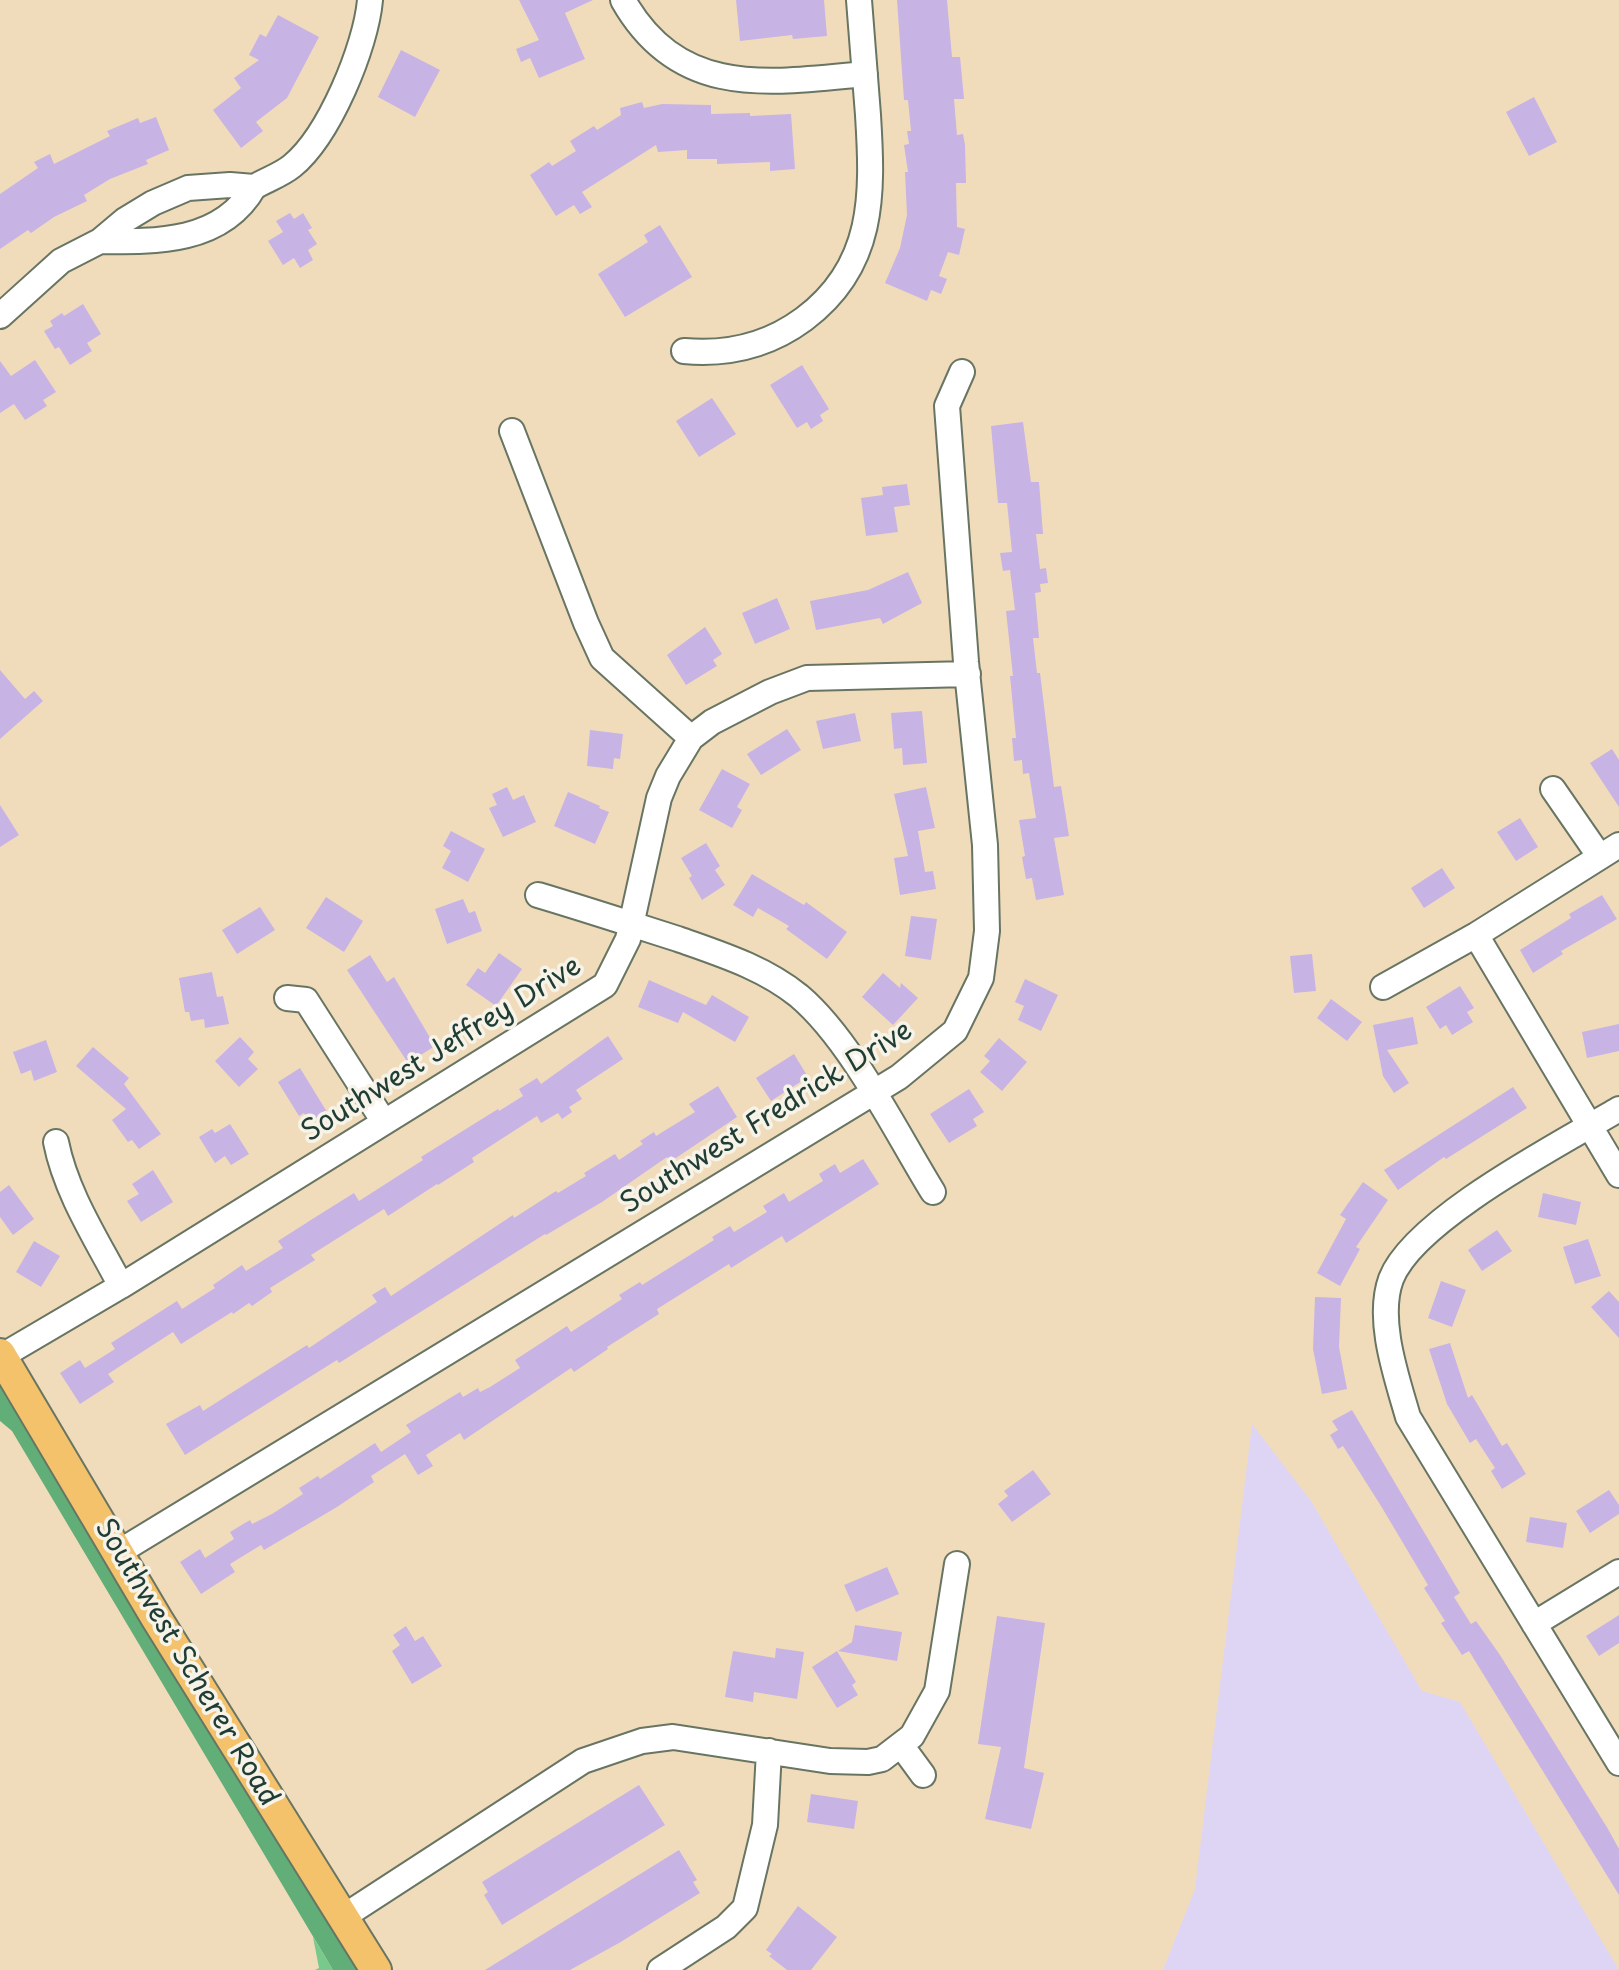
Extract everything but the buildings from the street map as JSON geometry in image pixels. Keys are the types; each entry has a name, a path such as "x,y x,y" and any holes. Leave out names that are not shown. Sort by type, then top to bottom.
{"main road":[{"name":"Southwest Scherer Road","path":"1,1355 164,1631 376,1970"}],"street":[{"path":"100,241 158,242 209,227 247,199 254,187 291,167 317,137 362,44 370,0"},
{"path":"623,0 648,36 669,53 688,65 731,80 772,82 865,74"},
{"path":"684,351 713,354 771,339 815,311 833,294 847,274 869,216 871,174 859,0"},
{"path":"0,316 61,261 100,241 125,220 153,203 188,188 254,187"},
{"name":"Southwest Fredrick Drive","path":"119,1552 899,1077 955,1031 981,978 987,931 985,845 947,406 962,372"},
{"path":"512,431 602,658 691,738"},
{"name":"Southwest Jeffrey Drive","path":"1,1355 121,1286 605,985 628,939 659,798 668,776 691,738 712,722 807,678 968,674"},
{"path":"1383,987 1476,935 1610,851 1553,789"},
{"path":"538,895 733,958 788,989 825,1022 873,1093 933,1192"},
{"path":"1476,935 1619,1175"},
{"path":"287,998 306,1000 384,1122"},
{"path":"1619,1109 1456,1208 1410,1251 1391,1279 1386,1309 1391,1359 1408,1417 1619,1763"},
{"path":"56,1142 59,1159 76,1200 121,1286"},
{"path":"343,1917 583,1761 614,1749 673,1737 830,1761 868,1762 882,1759 912,1736 937,1691 957,1564"},
{"path":"1534,1624 1619,1572"},
{"path":"901,1745 923,1775"},
{"path":"660,1970 726,1927 745,1908 765,1825 769,1751"}],"shaded area":[{"path":"1252,1424 1311,1501 1422,1691 1460,1702 1619,1970 1163,1970 1195,1889"}],"green space":[{"path":"0,1373 365,1970 333,1970 12,1431 0,1421"},
{"path":"313,1937 333,1970 315,1970 319,1968"}]}
